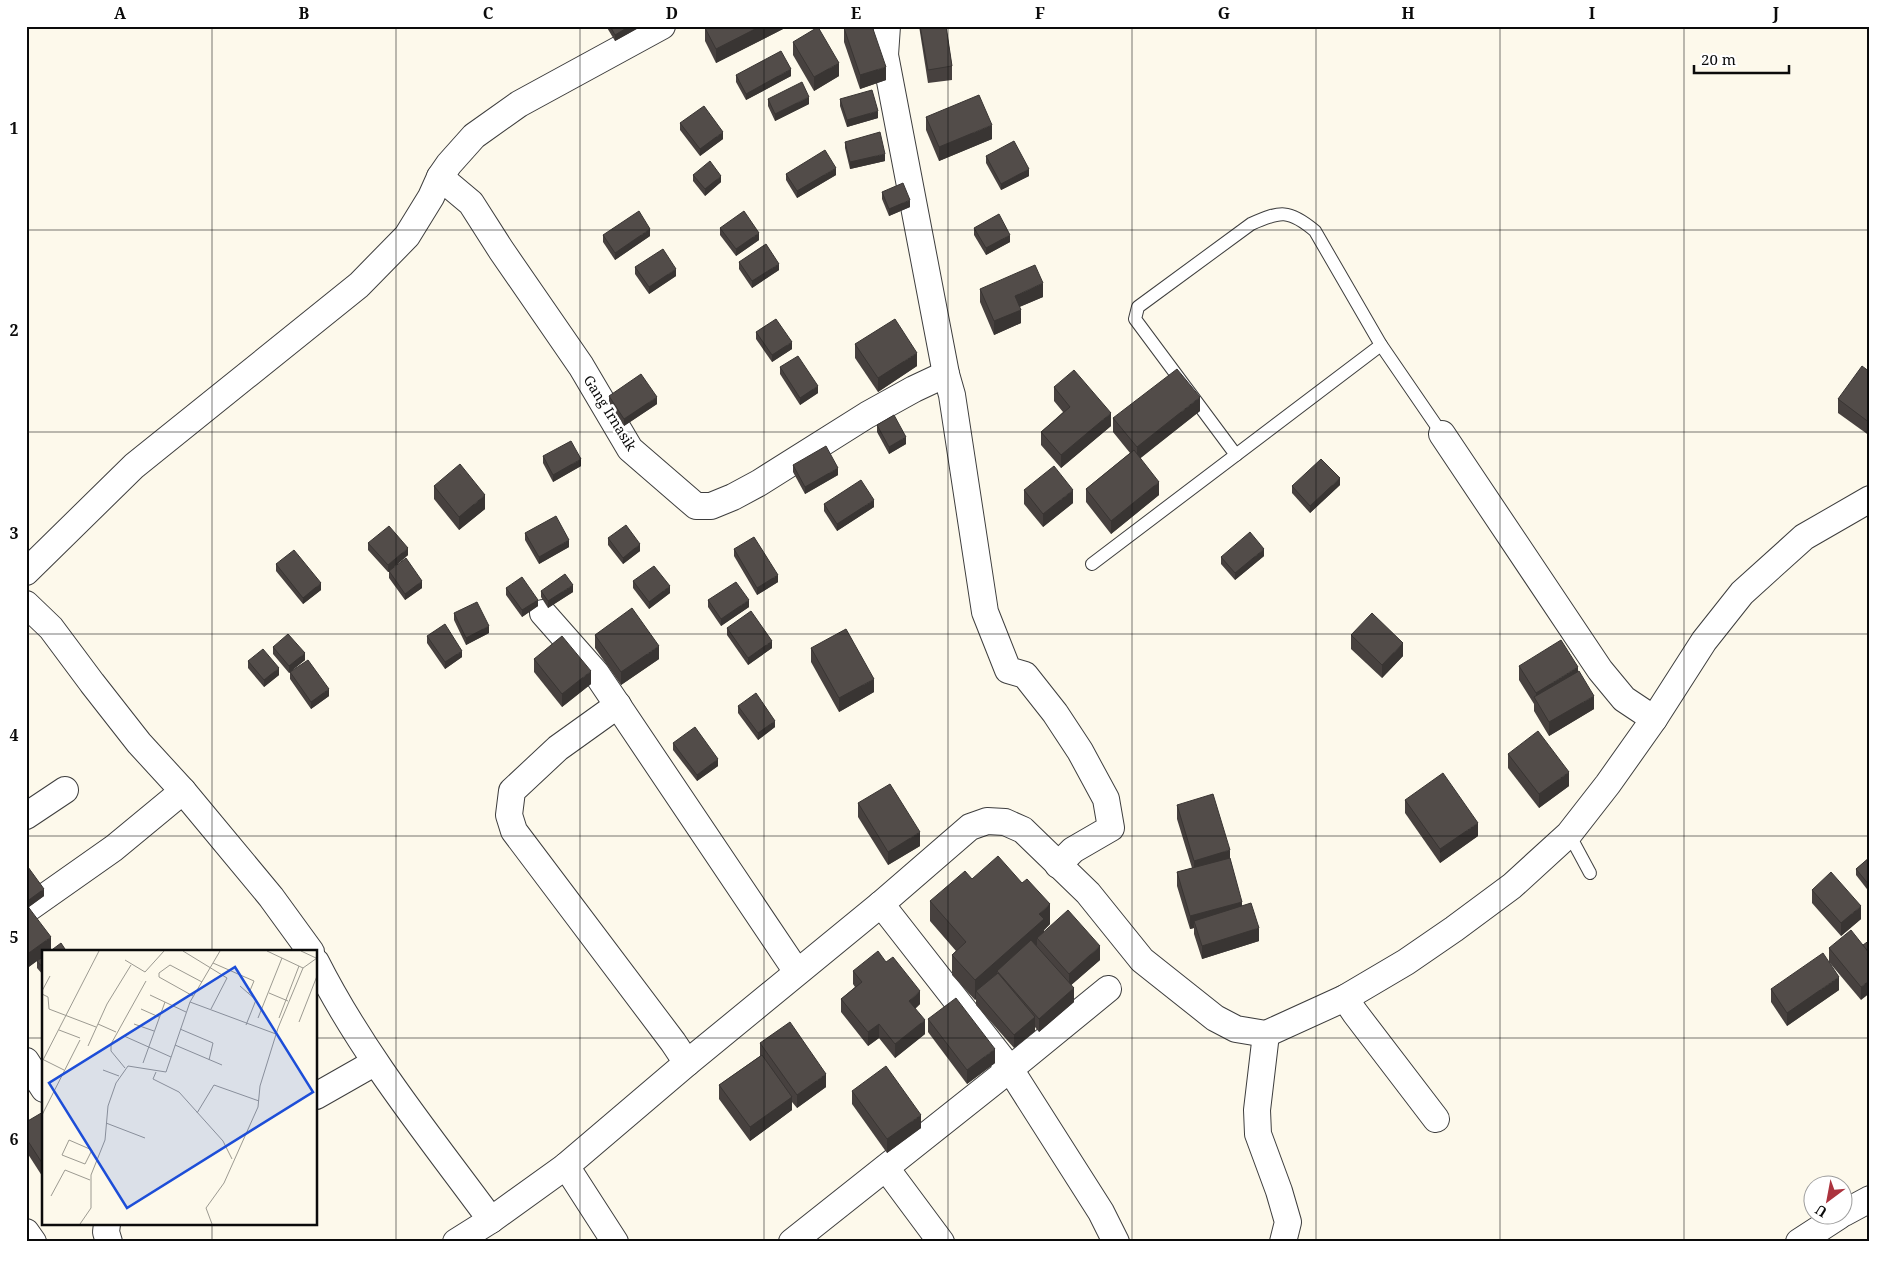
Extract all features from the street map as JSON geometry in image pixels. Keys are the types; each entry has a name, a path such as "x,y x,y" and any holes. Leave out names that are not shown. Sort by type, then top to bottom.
{"street":[{"path":"26,572 134,466 359,286 407,236 431,197 448,164 474,136 519,104 662,26"},
{"path":"887,26 885,55 946,374 952,395 985,612 1008,670 1025,675 1055,714 1080,751 1106,799 1111,828 1073,850 1058,864"},
{"name":"Gang Irnasik","path":"440,177 471,203 580,366 630,449 696,506 711,506 733,497 759,483 867,415 946,374"},
{"path":"1442,434 1600,670 1624,699 1654,719"},
{"path":"456,1242 492,1220 566,1166 881,904 970,827 987,821 1005,822 1023,830 1088,893 1142,960 1215,1018 1236,1029 1266,1034 1345,998 1406,962 1454,930 1512,886 1569,834 1608,784 1654,719 1704,641 1742,593 1804,537 1870,499"},
{"path":"26,604 52,628 139,743 183,791 271,896 310,950"},
{"path":"543,613 596,673 797,972"},
{"path":"618,705 558,748 512,791 509,815 514,831 673,1042 687,1064"},
{"path":"26,816 65,790"},
{"path":"26,910 114,848 183,791"},
{"path":"881,904 1010,1069 1101,1212 1116,1242"},
{"path":"318,966 334,997 376,1062 492,1220"},
{"path":"792,1242 1010,1069 1108,988"},
{"path":"1345,998 1436,1119"},
{"path":"1266,1034 1258,1110 1258,1134 1288,1222 1284,1242"},
{"path":"26,1061 42,1086"},
{"path":"318,1095 367,1067"},
{"path":"566,1166 615,1242"},
{"path":"886,1168 941,1242"},
{"path":"1854,1208 1870,1199"},
{"path":"107,1226 106,1232 109,1242"},
{"path":"1799,1242 1824,1226"},
{"path":"26,1232 33,1242"}],"lane":[{"path":"1236,455 1135,319 1138,307 1250,224 1272,215 1287,214 1300,219 1315,231 1381,346 1442,434"},
{"path":"1092,564 1381,346"},
{"path":"1569,834 1590,873"}],"building":[{"path":"610,26 630,26 615,35"},
{"path":"708,26 761,26 716,49 705,28"},
{"path":"850,26 872,26 886,67 860,75 844,28"},
{"path":"920,26 946,26 952,66 928,70"},
{"path":"818,27 839,63 814,77 793,42"},
{"path":"781,51 791,69 746,94 736,75"},
{"path":"802,82 809,97 775,114 768,99"},
{"path":"872,90 878,111 847,120 840,99"},
{"path":"979,95 992,125 939,147 926,117"},
{"path":"704,106 723,132 700,149 680,123"},
{"path":"880,132 885,154 850,162 845,142"},
{"path":"1014,141 1029,169 1001,184 986,156"},
{"path":"825,150 836,168 797,191 786,174"},
{"path":"710,161 721,176 705,189 693,175"},
{"path":"903,183 910,200 889,209 882,192"},
{"path":"639,211 650,229 615,253 603,235"},
{"path":"744,211 759,233 736,249 720,228"},
{"path":"999,214 1010,235 986,248 974,228"},
{"path":"766,244 779,264 752,281 739,262"},
{"path":"663,249 676,269 649,287 635,267"},
{"path":"1035,265 1043,283 1015,296 1021,310 994,321 980,289"},
{"path":"776,319 792,342 772,355 756,332"},
{"path":"895,319 917,353 878,378 855,344"},
{"path":"798,356 818,386 800,398 780,367"},
{"path":"1862,366 1870,372 1870,423 1838,399"},
{"path":"1177,369 1200,397 1137,447 1113,418"},
{"path":"1074,370 1111,413 1061,455 1041,432 1070,407 1054,387"},
{"path":"641,374 657,397 624,419 609,396"},
{"path":"894,415 906,437 889,447 877,425"},
{"path":"571,441 581,459 553,475 543,456"},
{"path":"826,446 838,468 805,487 793,465"},
{"path":"1134,450 1159,482 1111,521 1086,489"},
{"path":"1321,459 1340,478 1310,506 1292,486"},
{"path":"460,464 485,495 459,517 434,486"},
{"path":"1054,466 1073,490 1043,514 1024,490"},
{"path":"861,480 874,500 837,524 824,504"},
{"path":"556,516 569,540 539,557 525,533"},
{"path":"626,525 640,544 623,558 608,538"},
{"path":"389,526 408,548 388,565 368,543"},
{"path":"1250,532 1264,549 1235,573 1221,557"},
{"path":"754,537 778,575 757,588 734,549"},
{"path":"294,550 321,583 303,598 276,564"},
{"path":"406,558 422,581 405,594 389,571"},
{"path":"654,566 670,586 649,602 633,581"},
{"path":"565,574 573,585 548,601 541,591"},
{"path":"522,577 538,600 522,610 506,588"},
{"path":"736,582 749,600 721,619 708,600"},
{"path":"477,602 489,626 466,638 454,613"},
{"path":"632,608 659,646 621,672 595,635"},
{"path":"751,611 772,641 748,658 727,628"},
{"path":"1372,613 1403,643 1382,665 1351,635"},
{"path":"445,624 462,651 445,662 427,636"},
{"path":"846,629 874,679 839,698 811,648"},
{"path":"288,634 305,653 289,666 273,647"},
{"path":"562,636 591,671 562,694 534,659"},
{"path":"1561,640 1578,667 1536,693 1519,666"},
{"path":"263,649 279,668 264,680 248,661"},
{"path":"308,660 329,689 311,702 290,672"},
{"path":"1579,671 1594,696 1549,722 1534,697"},
{"path":"756,693 775,721 758,733 738,706"},
{"path":"695,727 718,759 697,775 673,743"},
{"path":"1538,731 1569,772 1539,794 1508,754"},
{"path":"1443,773 1478,823 1440,849 1405,800"},
{"path":"890,784 920,832 888,852 858,803"},
{"path":"1213,794 1230,850 1194,861 1177,805"},
{"path":"998,856 1022,883 1027,879 1050,904 1039,914 1044,919 975,980 952,955 966,942 930,901 965,871 972,879"},
{"path":"1870,857 1870,886 1856,869"},
{"path":"1230,858 1242,902 1190,916 1177,872"},
{"path":"28,867 44,889 26,902 26,869"},
{"path":"1831,872 1861,906 1841,923 1812,890"},
{"path":"1251,903 1259,928 1202,946 1194,921"},
{"path":"26,904 51,937 26,955"},
{"path":"1068,910 1100,946 1069,974 1037,938"},
{"path":"1851,930 1870,954 1870,980 1861,987 1829,948"},
{"path":"1031,940 1074,988 1039,1019 997,971"},
{"path":"1870,940 1870,954 1863,945"},
{"path":"61,943 66,950 52,950"},
{"path":"878,951 886,962 893,957 920,991 909,1001 925,1020 895,1044 879,1024 868,1032 841,999 862,982 853,971"},
{"path":"1823,953 1839,977 1787,1013 1771,989"},
{"path":"42,957 42,967 37,961"},
{"path":"998,973 1035,1017 1014,1035 976,991"},
{"path":"956,998 995,1049 967,1070 928,1019"},
{"path":"790,1022 826,1074 797,1095 760,1043"},
{"path":"762,1055 792,1097 750,1127 719,1085"},
{"path":"886,1066 921,1115 887,1139 852,1091"},
{"path":"42,1113 42,1163 26,1138 26,1122"}]}
